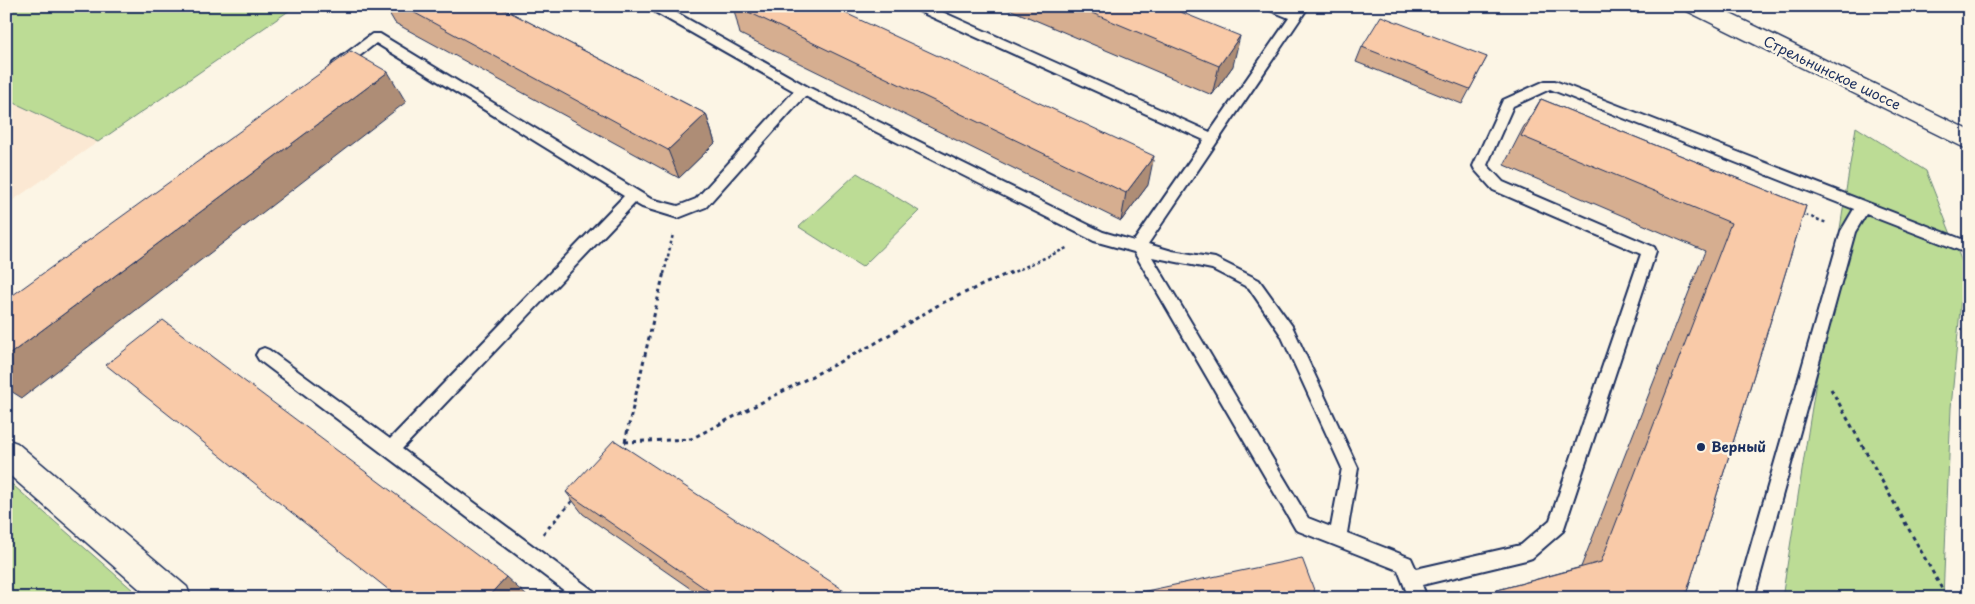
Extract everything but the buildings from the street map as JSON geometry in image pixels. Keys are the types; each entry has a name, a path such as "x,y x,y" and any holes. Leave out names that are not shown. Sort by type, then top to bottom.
{"main road":[{"name":"Стрельнинское шоссе","path":"1695,6 1969,141"},
{"path":"6,453 175,598"}],"lane":[{"path":"663,6 659,10 803,90 1099,237 1172,257 1215,264 1254,284 1287,331 1350,468 1338,538"},
{"path":"918,6 1213,139"},
{"path":"1138,247 1300,11 1270,6"},
{"path":"329,73 376,37 647,203 678,212 701,203 803,90"},
{"path":"1410,579 1526,552 1556,525 1649,251 1498,186 1480,166 1508,103 1550,84 1969,248"},
{"path":"391,449 634,195"},
{"path":"1745,598 1848,231 1863,207"},
{"path":"1138,247 1302,524 1405,564 1418,598"},
{"path":"264,355 590,598"}],"path":[{"path":"1793,210 1848,231"},
{"path":"619,450 626,442 678,212"},
{"path":"626,442 691,439 874,344 940,304 1064,249 1099,237"},
{"path":"1812,356 1947,598"},
{"path":"528,551 580,493"}],"shaded area":[{"path":"6,99 98,142 6,205"}],"green space":[{"path":"6,6 296,6 98,142 6,99"},
{"path":"1856,127 1926,171 1964,267 1951,408 1943,598 1782,598"},
{"path":"857,173 919,211 862,267 799,227"},
{"path":"6,479 142,598 6,598"}],"place":[{"name":"Верный","path":"1701,447"}]}
